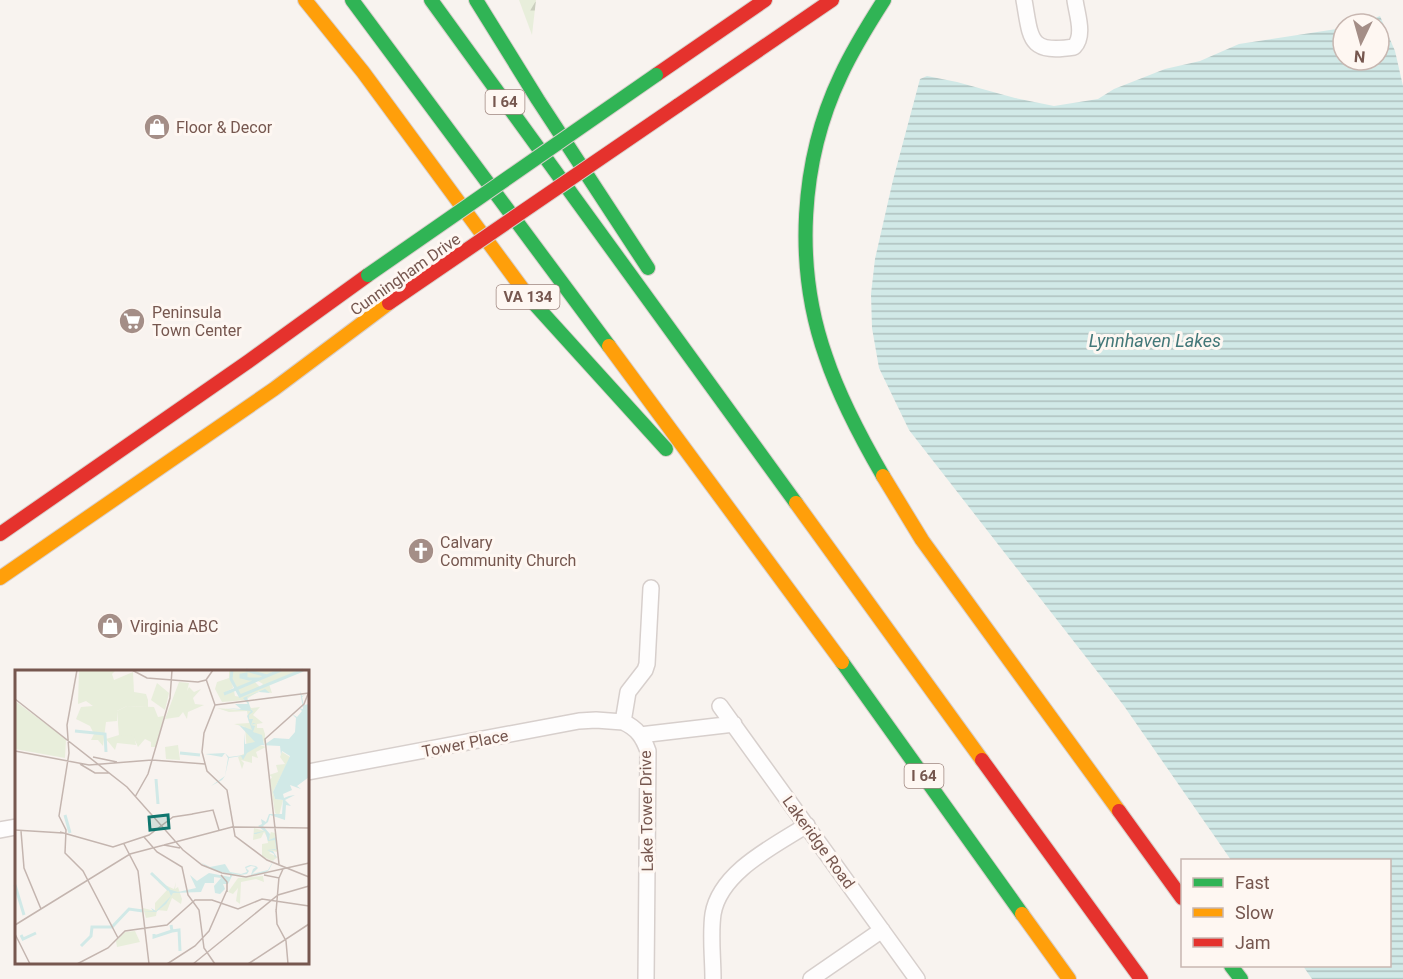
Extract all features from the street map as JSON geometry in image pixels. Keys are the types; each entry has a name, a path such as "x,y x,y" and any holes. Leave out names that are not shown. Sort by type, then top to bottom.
{"main road":[{"name":"VA 134","path":"305,0 363,72 530,299 778,573"},
{"path":"310,0 363,72"},
{"name":"I 64","path":"352,0 778,573 1070,979"},
{"name":"I 64","path":"431,0 1141,979"},
{"path":"476,0 654,278"},
{"name":"Cunningham Drive","path":"0,534 765,0"},
{"name":"Cunningham Drive","path":"0,578 274,389 389,303 832,0"},
{"path":"884,0 843,67 816,144 808,184 806,224 808,277 818,329 855,425 921,540 1181,897"},
{"path":"700,347 848,574"},
{"path":"1232,967 1241,979"}],"street":[{"path":"1024,0 1031,38 1036,44 1053,51 1074,47 1079,42 1075,0"},
{"path":"623,722 628,692 647,664 651,588"},
{"name":"Lakeridge Road","path":"720,706 917,979"},
{"name":"Tower Place","path":"309,772 579,721 623,722"},
{"name":"Lake Tower Drive","path":"623,722 633,726 648,751 646,979"},
{"path":"640,735 734,724"},
{"path":"713,979 713,915 719,893 734,875 807,825"},
{"path":"0,830 15,827"},
{"path":"811,979 882,930"}],"green space":[{"path":"519,0 536,0 532,35"}],"water":[{"name":"Lynnhaven Lakes","path":"1331,30 1331,72 1391,72 1391,42 1403,86 1403,979 1312,979 1304,967 1391,967 1391,859 1230,859 1124,706 909,430 879,368 872,328 871,294 875,259 920,79 927,76 957,82 1054,106 1098,99 1114,89 1165,69 1200,61 1239,44"}],"traffic: fast":[{"path":"352,0 609,346"},
{"path":"431,0 796,503"},
{"path":"476,0 538,100 648,268"},
{"path":"883,476 838,388 816,323 809,287 806,214 810,178 827,108 851,56 884,0"},
{"path":"368,275 656,75"},
{"path":"530,299 666,449"},
{"path":"842,662 1022,914"},
{"path":"1232,967 1241,979"}],"traffic: slow":[{"path":"305,0 363,72 530,299"},
{"path":"0,578 274,389 389,303"},
{"path":"609,346 842,662"},
{"path":"883,476 922,540 1119,811"},
{"path":"796,503 982,760"},
{"path":"1022,914 1069,979"}],"traffic: jam":[{"path":"656,75 765,0"},
{"path":"677,106 832,0"},
{"path":"389,303 677,106"},
{"path":"0,534 249,361 368,275"},
{"path":"982,760 1141,979"},
{"path":"1119,811 1181,897"}],"place":[{"name":"Floor & Decor","path":"157,127"},
{"name":"Peninsula Town Center","path":"132,321"},
{"name":"Calvary Community Church","path":"421,551"},
{"name":"Virginia ABC","path":"110,626"}]}
